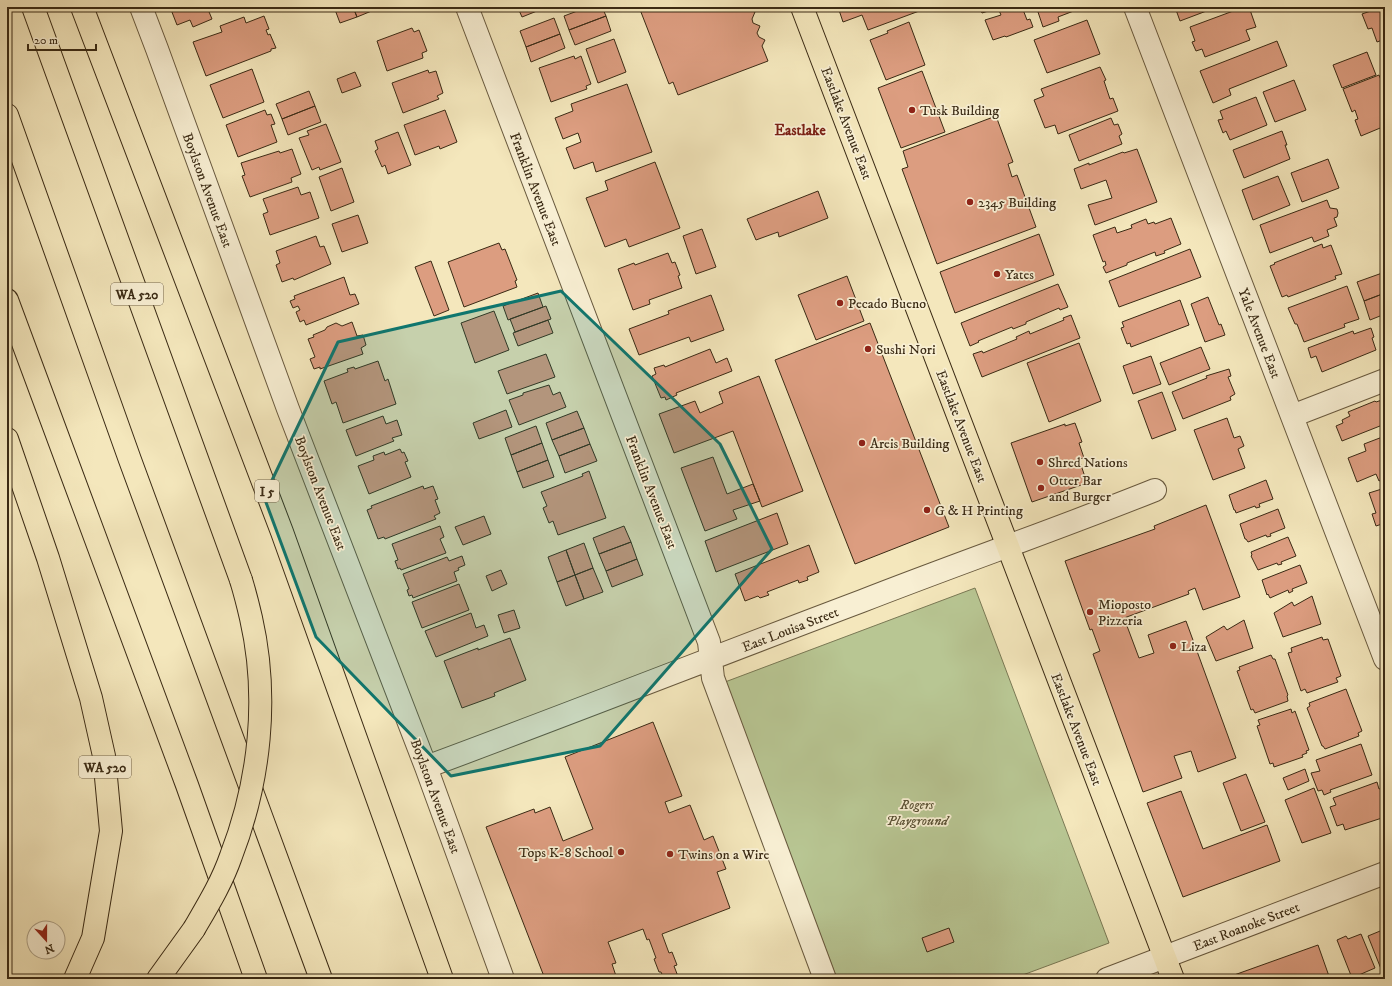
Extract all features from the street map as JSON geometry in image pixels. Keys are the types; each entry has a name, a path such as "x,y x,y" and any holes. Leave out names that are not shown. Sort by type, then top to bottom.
{"main road":[{"name":"WA 520","path":"33,7 241,580 252,619 258,659 260,699 259,740 254,779 244,819 231,857 214,894 194,929 158,979"},
{"name":"I 5","path":"82,7 282,532 352,723 442,979"},
{"name":"Eastlake Avenue East","path":"802,7 1173,979"},
{"path":"7,115 133,467 321,979"},
{"path":"7,300 256,979"},
{"name":"WA 520","path":"7,439 48,558 92,698 104,756 111,831 93,938 75,979"}],"street":[{"name":"Boylston Avenue East","path":"141,7 288,409 426,767 503,979"},
{"name":"Franklin Avenue East","path":"467,7 709,642 713,678 825,979"},
{"name":"Yale Avenue East","path":"1135,7 1385,659"},
{"path":"1292,416 1385,380"},
{"name":"East Louisa Street","path":"426,767 1008,546 1075,522 1155,490"},
{"name":"East Roanoke Street","path":"1107,979 1385,873"}],"highlighted area":[{"path":"561,291 720,444 772,549 600,746 451,776 316,637 264,497 338,342"}],"green space":[{"name":"Rogers Playground","path":"975,588 1109,943 1012,979 837,979 725,682"}],"building":[{"path":"170,7 207,7 212,19 193,27 190,20 177,25"},
{"path":"334,7 353,7 357,17 340,23"},
{"path":"353,7 373,7 374,10 357,17"},
{"path":"515,7 547,7 522,17 518,8 516,9"},
{"path":"588,7 602,7 606,16 569,30 564,16"},
{"path":"639,7 747,7 748,10 755,12 752,19 753,23 760,26 757,33 759,37 765,40 762,46 768,61 678,95 673,82 669,84"},
{"path":"838,7 930,7 868,30 862,15 843,22"},
{"path":"979,7 1022,7 1027,20 1030,19 1033,27 993,40 985,20 1001,15 998,8 982,13"},
{"path":"1041,7 1084,7 1058,17 1059,21 1043,27 1037,9"},
{"path":"1175,7 1217,7 1180,21"},
{"path":"1244,7 1249,7 1256,27 1246,30 1250,40 1205,57 1202,49 1196,51 1192,42 1195,41 1190,27"},
{"path":"1385,7 1385,39 1377,42 1372,28 1368,29 1362,14"},
{"path":"264,16 269,29 266,30 268,35 270,34 276,48 206,76 193,42 222,32 220,26 244,17 246,23"},
{"path":"606,16 611,31 575,45 569,30"},
{"path":"554,18 560,34 526,47 520,31"},
{"path":"1087,20 1100,54 1047,73 1034,40"},
{"path":"909,22 925,65 886,80 870,40"},
{"path":"412,28 414,32 419,30 427,51 422,53 423,58 387,71 377,41"},
{"path":"560,34 565,48 531,62 526,47"},
{"path":"614,39 626,72 598,83 586,49"},
{"path":"1277,41 1287,66 1229,89 1231,95 1213,103 1200,71"},
{"path":"1367,52 1376,75 1342,88 1333,65"},
{"path":"574,56 575,59 581,56 591,84 586,86 587,89 551,102 539,68"},
{"path":"1100,67 1106,80 1104,81 1110,99 1113,98 1118,111 1058,134 1055,125 1045,128 1034,100 1044,96 1041,89"},
{"path":"252,69 264,102 223,118 210,85"},
{"path":"428,70 429,73 436,71 443,93 437,96 439,99 403,113 392,83"},
{"name":"Tusk Building","path":"922,71 945,132 901,148 878,88"},
{"path":"355,72 361,86 342,93 337,79"},
{"path":"1379,75 1384,87 1381,88 1385,97 1385,126 1361,136 1355,120 1358,119 1355,110 1352,112 1343,89"},
{"path":"1294,80 1306,110 1275,122 1263,92"},
{"path":"627,84 652,152 596,172 593,162 574,169 566,148 581,142 578,133 563,139 555,118 573,111 571,104"},
{"path":"309,91 315,106 282,119 276,104"},
{"path":"1256,97 1267,125 1230,140 1226,131 1223,133 1218,120 1223,119 1220,111"},
{"path":"315,106 321,122 288,135 282,119"},
{"path":"265,110 267,115 271,114 275,124 271,125 277,142 238,157 226,125"},
{"path":"445,110 457,142 440,149 439,146 415,155 404,125"},
{"name":"2345 Building","path":"996,116 1013,162 1008,164 1012,177 1017,175 1036,227 937,264 902,169 908,167 903,151"},
{"path":"1111,118 1114,125 1118,124 1122,134 1119,136 1122,144 1079,161 1069,135"},
{"path":"326,124 341,162 320,170 319,167 312,170 299,138 309,135 307,131"},
{"path":"1282,131 1290,159 1244,178 1233,150"},
{"path":"398,132 411,165 388,174 385,165 382,167 375,151 378,149 375,141"},
{"path":"292,149 301,174 291,178 292,182 250,197 242,176 245,175 241,163 279,151 280,153"},
{"path":"1137,149 1157,202 1095,225 1088,205 1112,198 1106,180 1081,189 1074,169 1123,152"},
{"path":"1328,159 1339,188 1302,202 1291,173"},
{"path":"655,162 680,228 629,247 626,239 605,247 586,198 608,190 605,181"},
{"path":"342,168 354,202 331,211 319,177"},
{"path":"1278,176 1290,205 1253,220 1242,190"},
{"path":"298,187 301,195 310,192 319,218 270,235 263,214 268,212 263,199"},
{"path":"818,191 828,218 779,237 778,232 756,240 747,219"},
{"path":"1327,200 1330,208 1337,209 1338,213 1337,217 1334,218 1337,226 1327,230 1329,236 1314,242 1312,237 1270,253 1260,225"},
{"path":"358,215 368,243 342,252 332,224"},
{"path":"1171,218 1181,244 1164,251 1165,253 1156,256 1155,252 1106,273 1103,267 1106,265 1105,261 1103,262 1093,235 1115,227 1117,233 1132,228 1131,225 1146,219 1148,224 1154,222 1155,224"},
{"path":"702,229 716,267 696,274 683,236"},
{"name":"Yates","path":"1039,234 1054,275 955,313 940,272"},
{"path":"316,236 320,247 324,246 331,264 294,280 293,278 282,282 276,265 280,263 276,251"},
{"path":"499,243 502,250 505,249 517,280 515,281 517,287 464,307 448,262"},
{"path":"1322,244 1323,248 1331,245 1342,274 1335,276 1336,279 1288,297 1287,295 1282,297 1270,266 1275,264 1274,263"},
{"path":"1190,249 1201,277 1119,307 1109,281"},
{"path":"668,253 672,263 675,262 680,275 678,276 682,288 649,300 650,304 633,310 618,269 634,263 635,265"},
{"path":"431,261 449,310 434,316 415,267"},
{"path":"1385,272 1385,293 1364,301 1357,282"},
{"path":"847,276 864,321 816,340 798,295"},
{"path":"344,277 350,295 355,294 359,304 306,325 304,320 300,322 296,312 300,310 298,306 293,308 290,301 295,299 294,296"},
{"path":"1058,284 1068,307 1060,310 1059,308 1026,322 1026,324 1013,329 1012,327 978,341 979,342 970,346 961,323"},
{"path":"1347,286 1359,319 1344,324 1345,327 1304,342 1297,324 1295,324 1288,308"},
{"path":"538,293 543,307 508,320 503,306"},
{"path":"1385,293 1385,314 1370,320 1364,301"},
{"path":"711,295 724,330 691,342 689,337 639,355 629,329 669,314 668,311"},
{"path":"1208,297 1219,325 1221,324 1225,335 1205,342 1191,304"},
{"path":"1180,300 1189,325 1131,347 1130,343 1127,344 1121,328 1124,327 1122,322"},
{"path":"546,306 551,319 515,332 510,319"},
{"path":"494,311 509,350 475,363 461,323"},
{"path":"1071,315 1080,338 982,377 973,354 982,351 983,353 1017,339 1016,337 1029,331 1030,334 1064,320 1063,318"},
{"path":"548,320 553,333 518,346 513,333"},
{"path":"352,322 357,336 363,335 366,345 361,348 363,354 320,369 320,367 314,369 310,359 315,357 308,339 314,337 313,335 336,323 342,326"},
{"name":"Areis Building","path":"870,323 949,527 855,564 775,360"},
{"path":"1371,328 1374,337 1372,338 1376,350 1322,372 1316,356 1311,358 1308,348 1353,331 1354,334"},
{"path":"1079,343 1101,401 1049,422 1027,363"},
{"path":"1201,347 1210,369 1169,385 1160,363"},
{"path":"710,349 716,363 727,358 732,371 676,393 677,395 666,400 665,397 661,398 652,376 656,374 654,368 664,365 665,367"},
{"path":"546,354 555,377 507,394 498,371"},
{"path":"1151,356 1161,384 1133,394 1123,366"},
{"path":"378,361 385,381 388,379 396,404 343,423 336,402 332,404 324,381 348,372 347,369 354,367 355,369"},
{"path":"1229,369 1231,376 1228,377 1235,394 1230,397 1231,400 1183,419 1172,392 1207,378 1206,376"},
{"path":"759,376 803,491 762,507 733,431 674,453 659,414 695,401 700,413 723,403 719,392"},
{"path":"549,385 553,395 560,392 566,407 519,425 509,400 523,395 523,393"},
{"path":"1162,392 1176,430 1152,439 1138,401"},
{"path":"1385,399 1385,424 1342,441 1336,426 1343,423 1342,420 1350,416 1348,412 1375,401"},
{"path":"506,410 512,427 479,439 473,423"},
{"path":"577,411 584,428 552,440 546,423"},
{"path":"383,416 386,424 397,420 402,435 392,438 394,441 356,456 346,430"},
{"path":"1227,418 1234,438 1240,436 1244,446 1238,449 1245,468 1213,480 1194,430"},
{"path":"1075,423 1082,442 1079,443 1084,458 1079,459 1087,483 1032,502 1011,443 1065,424 1065,426"},
{"path":"536,426 542,443 511,455 505,438"},
{"path":"584,428 590,444 559,456 552,440"},
{"path":"1385,436 1385,478 1379,481 1376,474 1357,482 1348,458 1366,451 1364,444"},
{"path":"542,443 548,460 517,472 511,455"},
{"path":"590,444 597,461 565,473 559,456"},
{"path":"400,449 402,453 404,452 408,461 405,462 411,477 369,494 358,466 374,460 373,456 384,452 385,455"},
{"path":"713,457 727,494 753,484 760,501 733,510 737,519 705,531 681,468"},
{"path":"548,460 554,477 523,488 517,472"},
{"path":"589,471 606,518 558,535 553,521 549,523 543,508 547,506 541,492 583,476 582,474"},
{"path":"1266,480 1273,499 1259,504 1260,507 1256,508 1255,506 1236,513 1229,495"},
{"path":"423,486 424,489 433,486 438,499 435,500 440,513 434,516 436,519 385,539 384,537 378,539 367,510 372,508 371,506"},
{"path":"1385,488 1385,523 1376,526 1372,514 1376,513 1369,493"},
{"name":"Liza","path":"1206,505 1240,597 1203,610 1195,588 1188,591 1189,594 1124,618 1139,658 1154,653 1148,635 1186,621 1236,758 1198,772 1191,751 1174,756 1182,778 1143,792 1093,654 1100,651 1092,629 1090,630 1065,561 1155,529 1154,526"},
{"path":"1278,509 1285,528 1270,534 1271,536 1267,537 1266,535 1248,542 1245,539 1240,524"},
{"path":"777,513 788,544 716,572 705,541"},
{"path":"484,516 491,534 463,545 455,527"},
{"path":"440,526 444,537 440,539 446,553 401,570 400,568 398,569 395,561 398,560 392,544"},
{"path":"624,526 631,542 599,554 593,538"},
{"path":"1288,537 1296,556 1281,562 1282,564 1278,565 1277,563 1258,570 1251,556 1251,552"},
{"path":"631,542 637,559 606,571 599,554"},
{"path":"584,543 593,568 575,575 566,550"},
{"path":"809,545 819,572 807,577 808,580 799,583 798,580 767,592 769,595 760,598 758,596 745,601 735,574"},
{"path":"566,550 575,575 557,582 548,557"},
{"path":"462,556 465,565 458,568 459,570 454,572 457,581 413,598 412,595 409,596 407,590 409,589 403,574 447,557 449,561"},
{"path":"637,559 643,575 612,587 606,571"},
{"path":"1300,565 1307,583 1292,589 1293,591 1289,593 1288,590 1270,598 1268,594 1267,595 1262,580"},
{"path":"593,568 603,592 584,599 575,575"},
{"path":"501,570 507,584 492,591 486,576"},
{"path":"575,575 584,599 566,606 557,582"},
{"path":"459,584 469,610 422,628 412,602"},
{"path":"1312,596 1321,624 1283,637 1274,613 1292,602 1294,606"},
{"path":"514,610 520,628 504,633 498,615"},
{"path":"471,613 476,628 484,625 488,636 436,657 425,631"},
{"path":"1244,620 1253,648 1216,661 1206,637 1224,626 1227,630"},
{"path":"1322,637 1323,640 1328,639 1341,676 1336,678 1338,682 1307,693 1305,689 1301,691 1288,653 1292,652 1291,648"},
{"path":"510,638 526,680 494,693 495,696 462,708 444,661"},
{"path":"1271,655 1273,659 1275,659 1288,695 1288,701 1255,713 1253,709 1251,710 1237,671 1240,670 1239,667"},
{"path":"1346,689 1362,731 1358,733 1359,736 1325,749 1322,746 1307,708 1310,706 1309,703"},
{"path":"1291,709 1292,713 1295,711 1309,750 1306,751 1307,753 1302,755 1303,757 1274,767 1273,763 1270,764 1257,726 1260,725 1258,720"},
{"path":"653,722 682,796 665,802 669,813 690,805 704,840 713,836 726,869 717,872 730,908 662,934 669,953 672,952 677,965 674,966 679,979 664,979 661,972 659,972 649,939 647,940 643,929 608,942 616,963 612,964 617,979 545,979 486,827 534,809 535,813 550,807 563,841 593,829 565,757"},
{"path":"1361,744 1372,775 1330,790 1331,792 1324,795 1322,790 1318,791 1311,773 1320,771 1316,760"},
{"path":"1305,769 1309,781 1288,790 1283,778"},
{"path":"1246,774 1265,822 1241,831 1223,783"},
{"path":"1377,782 1379,789 1385,787 1385,817 1345,830 1343,824 1337,826 1330,807 1336,805 1333,798"},
{"path":"1314,788 1331,833 1302,843 1285,800"},
{"path":"1181,791 1203,849 1267,825 1280,861 1183,897 1147,803"},
{"path":"949,928 954,942 927,952 922,938"},
{"path":"1385,929 1385,979 1368,936"},
{"path":"1361,934 1375,968 1352,978 1337,940 1346,936 1348,939"},
{"path":"1318,945 1330,979 1223,979"}],"place":[{"name":"Tusk Building","path":"912,110"},
{"name":"2345 Building","path":"970,202"},
{"name":"Yates","path":"997,274"},
{"name":"Pecado Bueno","path":"840,303"},
{"name":"Sushi Nori","path":"868,349"},
{"name":"Areis Building","path":"862,443"},
{"name":"Shred Nations","path":"1040,462"},
{"name":"Otter Bar and Burger","path":"1041,488"},
{"name":"G & H Printing","path":"927,510"},
{"name":"Mioposto Pizzeria","path":"1090,612"},
{"name":"Liza","path":"1173,646"},
{"name":"Tops K-8 School","path":"621,852"},
{"name":"Twins on a Wire","path":"670,854"}],"district":[{"name":"Eastlake","path":"800,130"}]}
